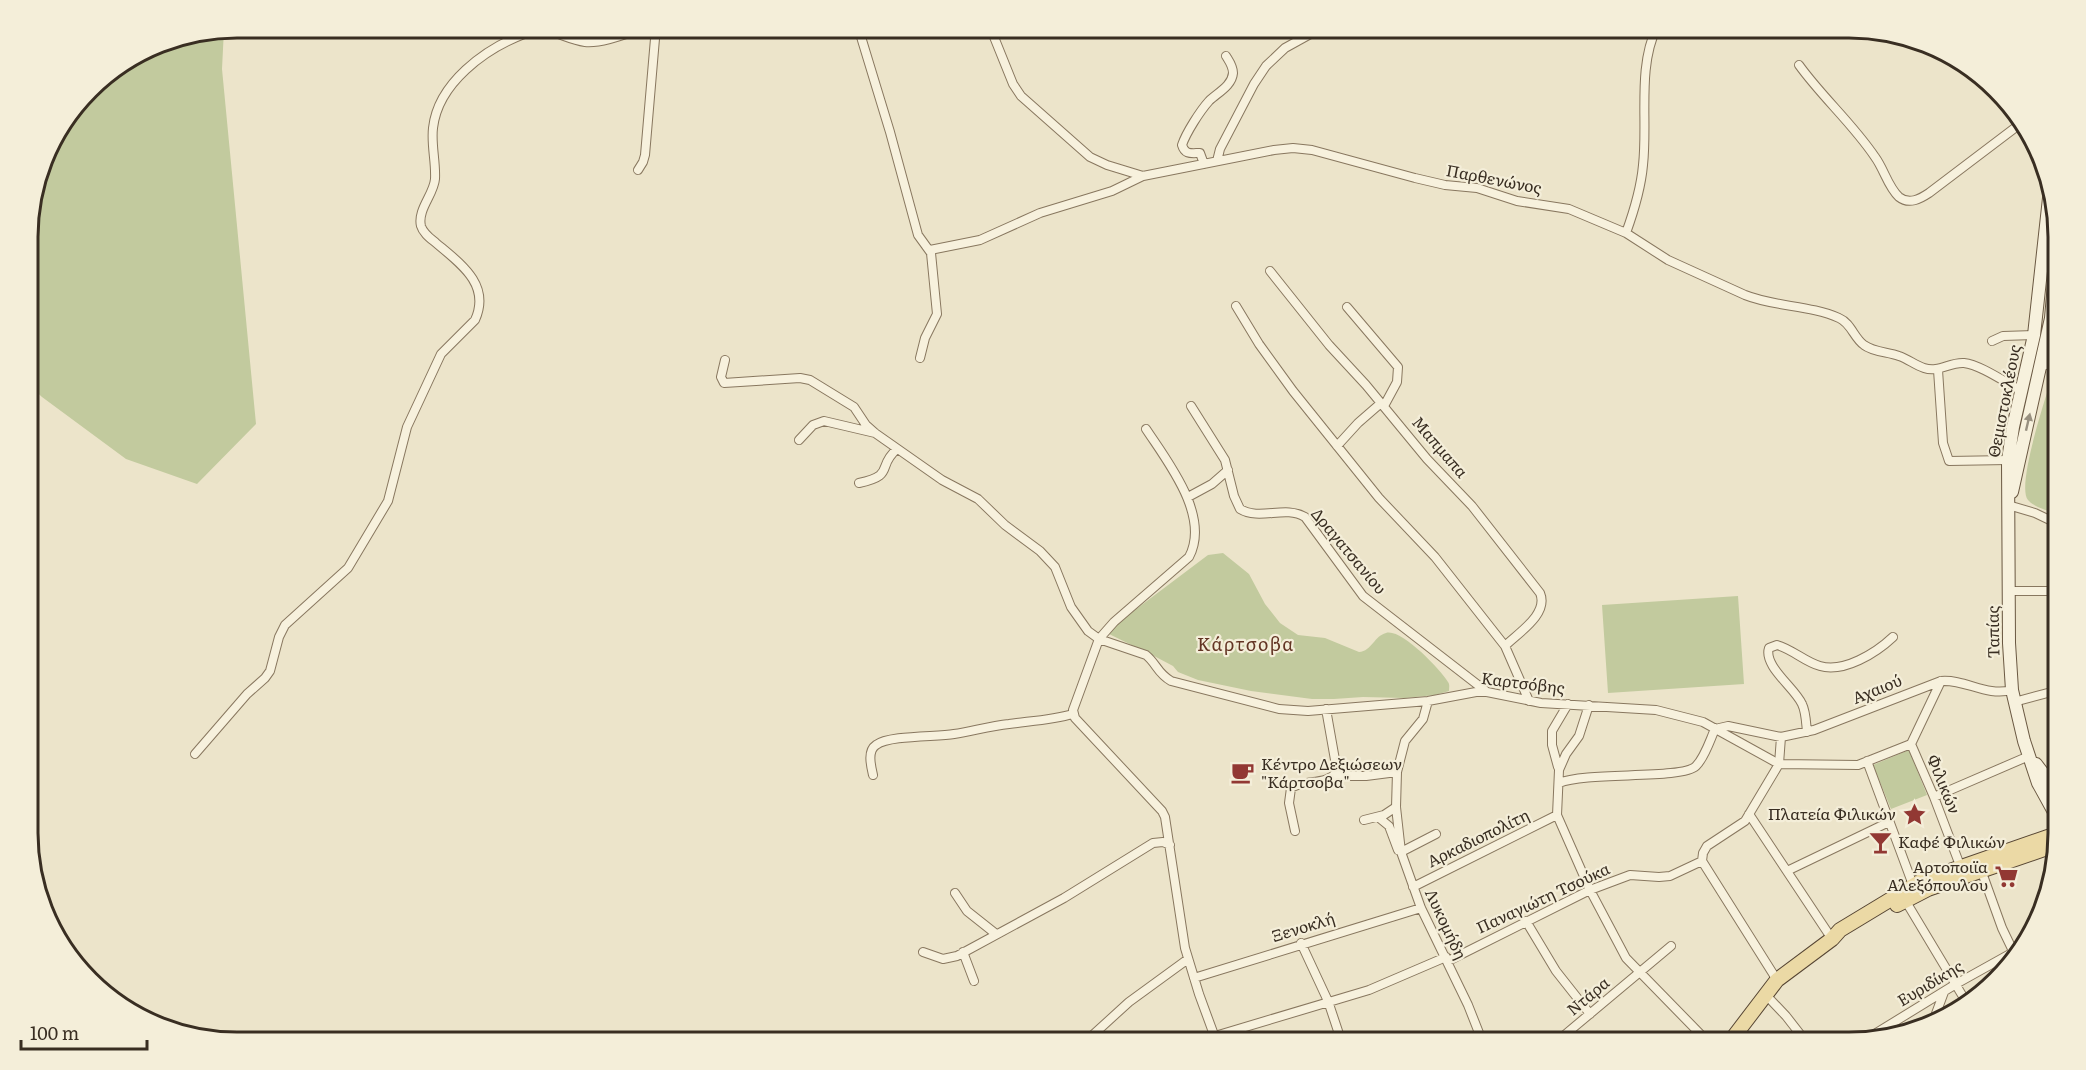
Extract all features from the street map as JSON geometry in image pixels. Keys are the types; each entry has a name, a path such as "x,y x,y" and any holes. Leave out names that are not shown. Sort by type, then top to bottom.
{"main road":[{"path":"1832,939 1845,937 1905,900 1928,889 2048,838"},
{"path":"1737,1032 1777,980 1832,939 1840,930 1912,885 1960,868 1980,867 2047,847"}],"street":[{"path":"195,754 246,694 270,671 279,637 285,625 335,580 354,559 388,501 407,427 437,362 447,347 476,320 481,296 477,285 450,255 426,235 421,225 423,211 435,179 434,127 441,101 465,72 484,53 516,38"},
{"path":"572,38 592,42 607,38"},
{"path":"638,170 644,162 645,155 655,38"},
{"path":"861,38 888,124 918,235 930,250 937,314 925,338 920,358"},
{"name":"Παρθενώνος","path":"994,38 1013,84 1028,104 1090,157 1107,165 1143,176 1281,149 1312,150 1428,181 1477,188 1517,201 1565,208 1626,233 1668,260 1745,295 1837,317 1845,322 1865,346 1898,356 1923,368 1938,370 1955,364 1967,364 2022,392"},
{"path":"1217,161 1220,149 1260,72 1277,54 1304,38"},
{"path":"1626,233 1643,165 1646,67 1653,38"},
{"path":"1204,164 1200,153 1187,153 1182,145 1208,102 1226,86 1232,77 1232,68 1226,56"},
{"path":"1798,65 1875,157 1899,196 1906,200 1920,199 2015,127"},
{"path":"930,250 980,240 1040,213 1112,192 1143,176"},
{"name":"Θεμιστοκλέους","path":"2008,505 2008,460 2013,427 2034,335 2047,215"},
{"name":"Μαπμαπα","path":"1270,271 1329,345 1383,404 1427,459 1472,506 1540,593 1542,600 1538,613 1505,646"},
{"path":"1236,306 1259,344 1293,391 1379,498 1435,557 1505,646 1529,702"},
{"path":"1337,446 1358,423 1383,404 1397,382 1398,367 1347,307"},
{"name":"Θεμιστοκλέους","path":"2008,505 2048,333"},
{"path":"1992,341 2003,336 2034,335"},
{"path":"2038,382 2048,359"},
{"path":"725,360 721,376 724,383 810,380 854,407 866,425 897,449 948,484 978,499 1055,567 1076,616 1088,631 1099,639"},
{"path":"1938,370 1943,443 1949,460 2008,460"},
{"name":"Δραγατσανίου","path":"1191,406 1215,442 1228,470 1234,496 1240,509 1251,513 1291,512 1305,518 1363,596 1487,692"},
{"path":"799,440 813,425 824,421 875,433"},
{"path":"1146,429 1188,497 1194,525 1193,545 1189,556 1114,622 1099,639 1073,705 1073,714 1162,811 1167,822 1188,959 1214,1032"},
{"path":"859,483 881,476 886,470 888,459 897,449"},
{"path":"1188,497 1212,484 1228,470"},
{"path":"2008,505 2048,519"},
{"name":"Ταπίας","path":"2008,505 2009,643 2013,696 2029,756 2038,783 2048,801"},
{"path":"2009,591 2048,591"},
{"path":"1808,732 1802,702 1770,662 1769,648 1777,645 1784,647 1818,666 1833,668 1881,649 1893,638"},
{"name":"Καρτσόβης","path":"1099,639 1146,655 1152,660 1159,673 1171,681 1279,709 1308,711 1428,701 1487,692 1529,702 1656,710 1699,720 1779,764 1858,765 1911,744"},
{"name":"Αχαιού","path":"1781,737 1808,732 1941,681 1951,680 2013,696 2048,691"},
{"path":"1911,744 1941,681"},
{"path":"1401,852 1396,807 1397,772 1405,741 1423,719 1428,701"},
{"path":"1568,704 1552,731 1552,745 1559,770 1557,816 1590,890 1626,958 1698,1032"},
{"path":"1559,770 1566,754 1579,736 1589,705"},
{"path":"1326,709 1336,764 1334,776"},
{"path":"873,775 872,752 873,748 881,742 954,734 1073,714"},
{"path":"1559,783 1583,777 1671,773 1692,769 1699,764 1715,729 1728,726 1781,737 1779,764"},
{"name":"Φιλικών","path":"1911,744 1934,797 1960,868"},
{"path":"1934,797 2029,756"},
{"name":"Ταπίας","path":"2029,756 2048,780"},
{"path":"1867,761 1912,885"},
{"name":"Παναγιώτη Τσούκα","path":"1235,1032 1328,1001 1369,990 1447,959 1590,890 1630,875 1659,878 1670,876 1702,861 1707,846 1745,821 1779,764"},
{"path":"1295,831 1288,803 1291,788 1300,784 1330,779 1334,776 1366,776 1397,772"},
{"path":"1364,820 1378,817 1396,807"},
{"path":"1749,814 1832,939"},
{"name":"Αρκαδιοπολίτη","path":"1413,887 1557,816"},
{"path":"1378,817 1389,826 1396,847 1401,852"},
{"path":"1787,871 1889,822"},
{"path":"1401,852 1436,834"},
{"path":"923,952 943,959 957,956 1064,898 1153,843 1163,842 1170,845"},
{"name":"Λυκομήδη","path":"1401,852 1421,908 1447,959 1478,1032"},
{"path":"1702,861 1777,980"},
{"path":"1980,867 2002,928 2013,947"},
{"path":"955,893 967,911 996,934"},
{"path":"1905,900 1963,997"},
{"name":"Ξενοκλή","path":"1194,978 1301,943 1421,908"},
{"path":"1526,921 1556,971 1590,1014"},
{"path":"1301,943 1328,1001 1338,1032"},
{"name":"Ντάρα","path":"1568,1032 1671,946"},
{"path":"963,952 974,981"},
{"name":"Ευριδίκης","path":"1892,1028 1956,984 2006,956"},
{"path":"1096,1032 1129,1002 1188,959"},
{"path":"1936,1013 1944,992"},
{"path":"1766,995 1798,1032"}],"green space":[{"path":"224,38 222,69 256,424 197,484 126,459 38,393 38,223 41,198 48,173 64,137 96,96 137,64 173,48 198,41"},
{"path":"2048,390 2048,511 2031,503 2025,491 2030,455"},
{"path":"1223,553 1249,574 1265,604 1280,623 1298,635 1325,638 1359,652 1367,649 1382,635 1393,633 1410,643 1429,659 1448,682 1449,691 1405,698 1312,699 1251,691 1198,680 1178,672 1173,666 1109,634 1115,625 1208,555"},
{"path":"1738,596 1744,684 1608,693 1602,605"},
{"path":"1909,750 1927,795 1891,809 1873,765"}],"place":[{"name":"Κέντρο Δεξιώσεων \"Κάρτσοβα\"","path":"1243,773"},
{"name":"Πλατεία Φιλικών","path":"1914,814"},
{"name":"Καφέ Φιλικών","path":"1880,842"},
{"name":"Αρτοποιϊα Αλεξόπουλου","path":"2006,876"}],"district":[{"name":"Κάρτσοβα","path":"1246,645"}]}
